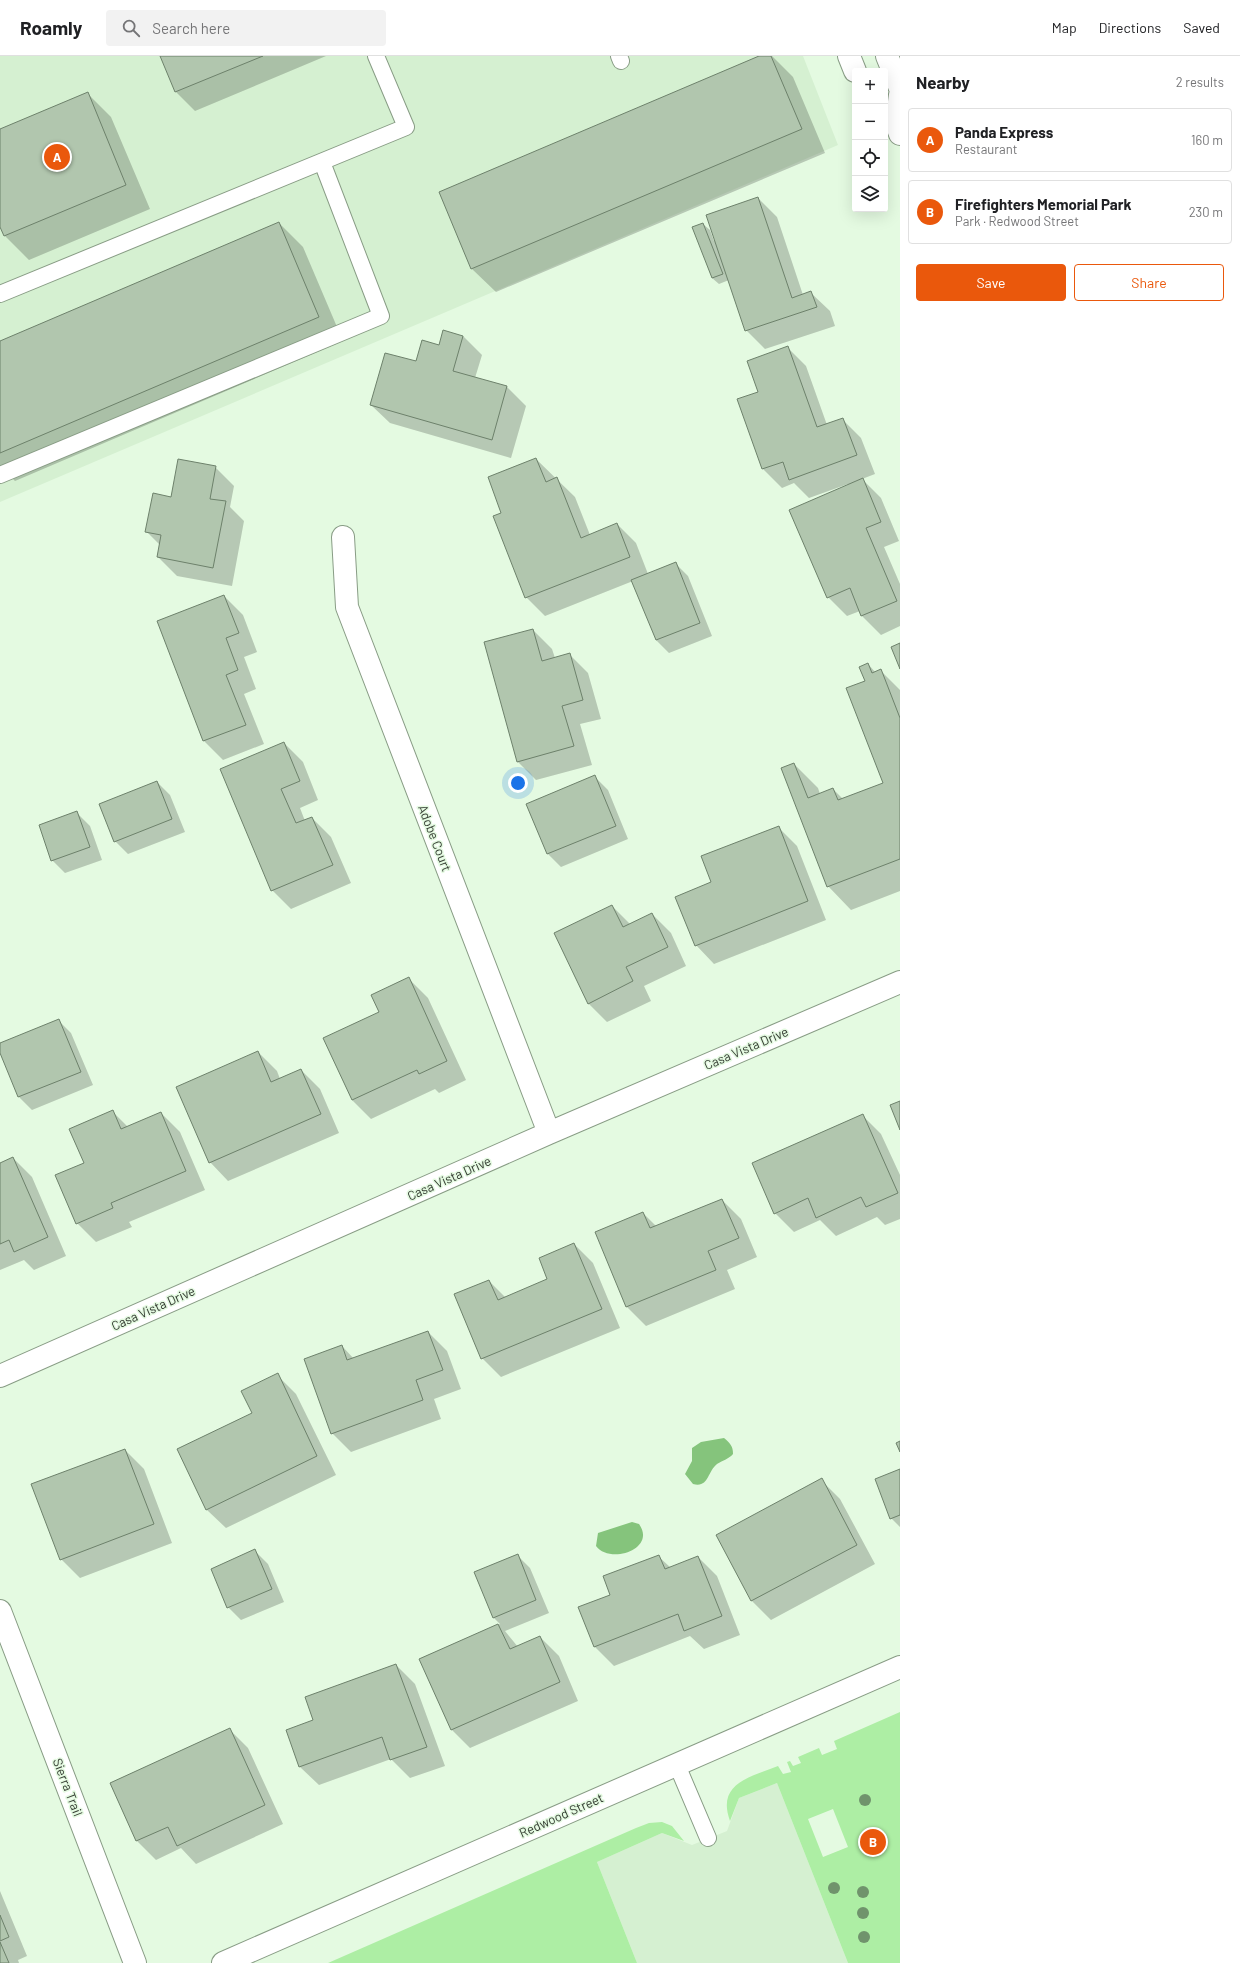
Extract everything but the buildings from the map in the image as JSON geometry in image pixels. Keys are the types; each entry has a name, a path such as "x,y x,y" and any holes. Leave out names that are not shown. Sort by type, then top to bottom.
{"street":[{"path":"849,56 854,68"},
{"path":"889,57 900,88"},
{"path":"894,124 900,95"},
{"name":"Adobe Court","path":"343,537 347,607 549,1134"},
{"name":"Casa Vista Drive","path":"0,1376 549,1134 900,982"},
{"name":"Sierra Trail","path":"0,1610 135,1963"},
{"name":"Redwood Street","path":"223,1963 900,1667"}],"lane":[{"path":"0,294 406,127 376,56"},
{"path":"0,475 381,316 322,162"},
{"path":"677,1765 708,1838"}],"shaded area":[{"path":"0,56 803,56 838,145 0,502"},
{"path":"724,1438 731,1445 733,1454 714,1467 705,1482 698,1485 693,1484 685,1474 692,1461 692,1448 701,1442"},
{"path":"632,1522 639,1524 643,1533 642,1541 630,1552 611,1554 603,1552 596,1546 598,1533"},
{"path":"900,1712 900,1963 848,1963 777,1783 739,1798 730,1821 727,1808 728,1798 732,1790 739,1783 747,1778 778,1766 783,1774 791,1772 787,1762 790,1761 793,1766 801,1763 798,1757 819,1748 822,1755 837,1749 834,1741","holes":["833,1809 848,1847 823,1857 808,1819"]},
{"path":"777,1783 848,1963 637,1963 597,1862 662,1833 692,1845 727,1831 739,1798"},
{"path":"662,1822 672,1826 684,1841 662,1833 597,1862 637,1963 328,1963 636,1828 649,1823"}],"place":[{"name":"Panda Express","path":"57,157"},
{"name":"Firefighters Memorial Park","path":"873,1842"}]}
